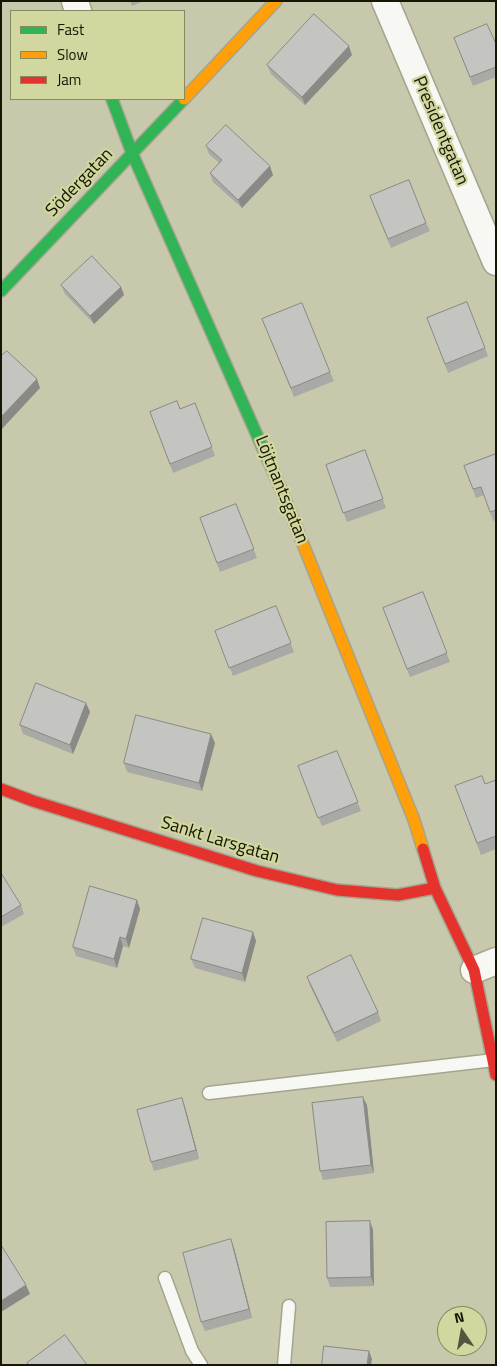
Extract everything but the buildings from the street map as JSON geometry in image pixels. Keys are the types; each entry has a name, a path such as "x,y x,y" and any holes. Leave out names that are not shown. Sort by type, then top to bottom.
{"street":[{"name":"Södergatan","path":"185,98 276,1"},
{"name":"Presidentgatan","path":"385,1 496,262"},
{"name":"Löjtnantsgatan","path":"112,100 132,153 267,456 414,820 435,888 485,966 496,1076"},
{"name":"Södergatan","path":"1,291 183,100"},
{"name":"Sankt Larsgatan","path":"1,788 32,801 257,871 337,890 398,896 435,888"}],"lane":[{"path":"209,1093 494,1060"},
{"path":"165,1278 192,1351 201,1365"},
{"path":"284,1365 289,1306"}],"traffic: fast":[{"path":"112,100 132,153 280,487"},
{"path":"1,291 183,100"}],"traffic: slow":[{"path":"185,98 276,1"},
{"path":"280,487 414,820 423,849"}],"traffic: jam":[{"path":"1,789 33,801 257,871 337,890 398,895 435,888"},
{"path":"423,849 435,888 474,970 496,1075"}]}
